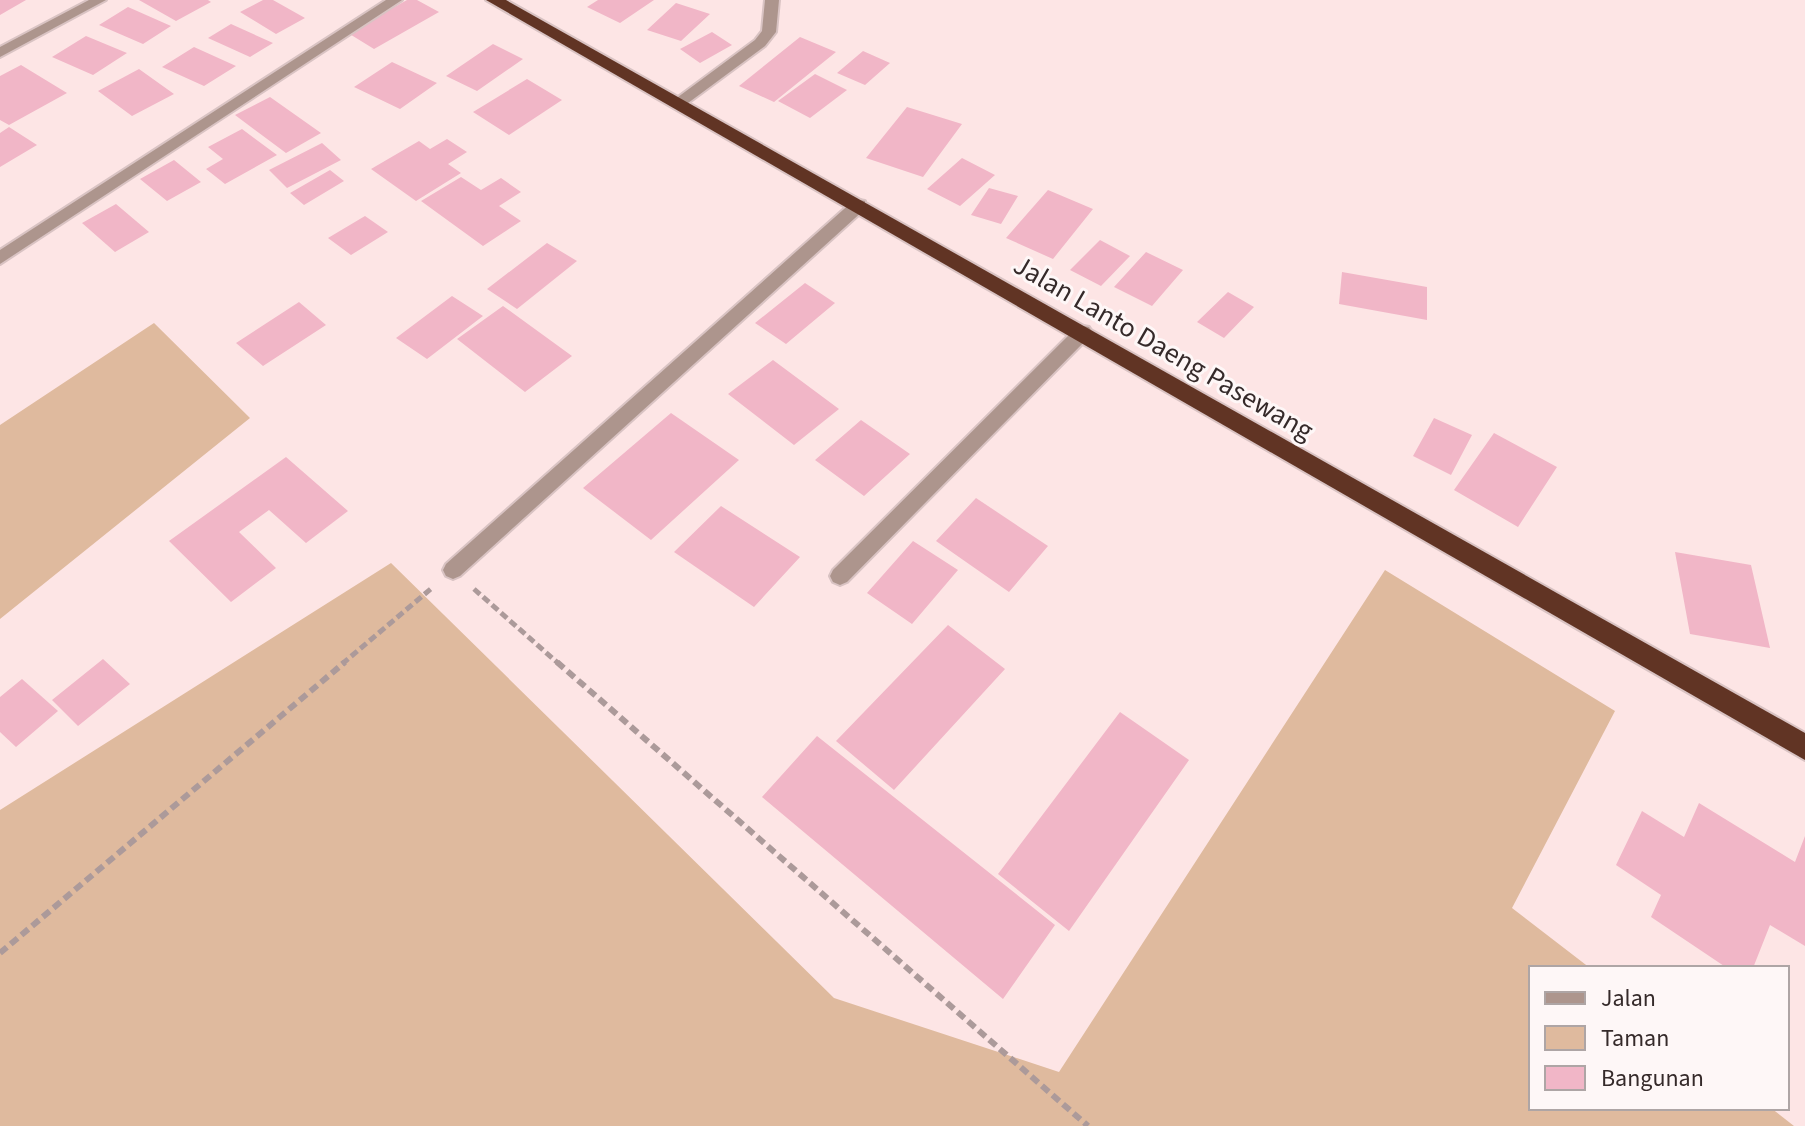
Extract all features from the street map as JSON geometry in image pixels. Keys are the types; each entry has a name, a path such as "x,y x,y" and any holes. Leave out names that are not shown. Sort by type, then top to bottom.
{"highway":[{"name":"Jalan Lanto Daeng Pasewang","path":"494,0 1083,332 1805,747"}],"street":[{"path":"0,53 99,0"},
{"path":"0,258 395,0"},
{"path":"679,103 760,43 769,32 772,0"},
{"path":"453,570 859,205"},
{"path":"840,576 1083,332"}],"path":[{"path":"0,953 453,570 1088,1126"}],"green space":[{"path":"154,323 250,418 0,619 0,425"},
{"path":"391,563 834,998 1059,1072 1385,570 1615,711 1512,908 1587,966 1529,966 1529,1110 1774,1110 1794,1126 0,1126 0,810"}],"building":[{"path":"0,0 26,0 0,15"},
{"path":"139,0 208,0 211,2 176,21"},
{"path":"263,0 273,0 305,18 276,34 240,12"},
{"path":"407,0 417,0 439,12 374,49 348,33"},
{"path":"598,0 654,0 620,23 587,7"},
{"path":"676,3 710,14 681,41 647,30"},
{"path":"128,7 171,26 143,44 99,25"},
{"path":"231,24 273,43 250,57 208,38"},
{"path":"712,32 732,45 700,63 680,49"},
{"path":"86,36 127,53 93,75 52,57"},
{"path":"800,37 836,52 774,102 739,86"},
{"path":"493,44 523,59 477,91 446,76"},
{"path":"194,47 236,66 204,86 162,67"},
{"path":"863,51 890,63 865,85 837,73"},
{"path":"392,62 437,83 400,109 354,87"},
{"path":"21,65 67,93 9,125 0,120 0,76"},
{"path":"139,69 174,94 132,116 98,91"},
{"path":"815,74 847,90 810,118 778,101"},
{"path":"527,79 562,100 509,135 473,112"},
{"path":"270,97 321,133 286,153 235,115"},
{"path":"907,107 962,124 923,177 866,158"},
{"path":"9,127 37,145 0,167 0,133"},
{"path":"242,129 277,155 225,184 206,169 223,159 208,147"},
{"path":"447,139 467,152 448,164 461,173 416,201 371,169 419,141 430,149"},
{"path":"322,143 341,160 287,188 269,170"},
{"path":"962,158 995,175 960,206 927,189"},
{"path":"174,160 201,182 167,201 140,179"},
{"path":"330,170 344,181 304,205 290,193"},
{"path":"461,177 481,190 501,178 521,192 499,206 521,221 483,246 421,201"},
{"path":"989,188 1018,196 1001,224 971,215"},
{"path":"1048,190 1093,209 1053,259 1006,238"},
{"path":"116,204 149,232 115,252 82,223"},
{"path":"365,216 388,232 351,255 328,238"},
{"path":"1100,240 1130,256 1101,286 1070,270"},
{"path":"547,243 577,261 517,309 487,289"},
{"path":"1146,252 1183,270 1152,306 1114,287"},
{"path":"1342,272 1427,287 1427,320 1339,304"},
{"path":"805,283 835,303 786,344 755,323"},
{"path":"1228,292 1254,307 1224,338 1197,322"},
{"path":"452,296 483,316 427,359 396,338"},
{"path":"299,302 326,325 263,366 236,343"},
{"path":"503,306 572,356 525,392 457,339"},
{"path":"773,360 839,409 794,445 728,394"},
{"path":"671,413 739,460 651,540 583,488"},
{"path":"1434,418 1472,435 1451,475 1413,456"},
{"path":"861,420 910,454 864,496 815,460"},
{"path":"1494,433 1557,467 1518,527 1454,490"},
{"path":"286,457 348,511 306,543 269,510 239,532 276,568 231,602 169,541"},
{"path":"976,498 1048,546 1009,592 936,541"},
{"path":"721,506 800,557 754,607 674,552"},
{"path":"913,541 958,570 912,624 867,593"},
{"path":"1675,552 1751,565 1770,648 1690,634"},
{"path":"948,625 1005,669 894,790 836,741"},
{"path":"103,659 130,684 78,726 52,700"},
{"path":"22,679 58,711 16,747 0,732 0,697"},
{"path":"1120,712 1189,760 1069,931 998,874"},
{"path":"817,736 1055,925 1003,999 762,797"},
{"path":"1699,803 1795,862 1805,836 1805,946 1770,925 1754,966 1724,966 1651,917 1661,895 1616,865 1642,811 1684,837"}]}
